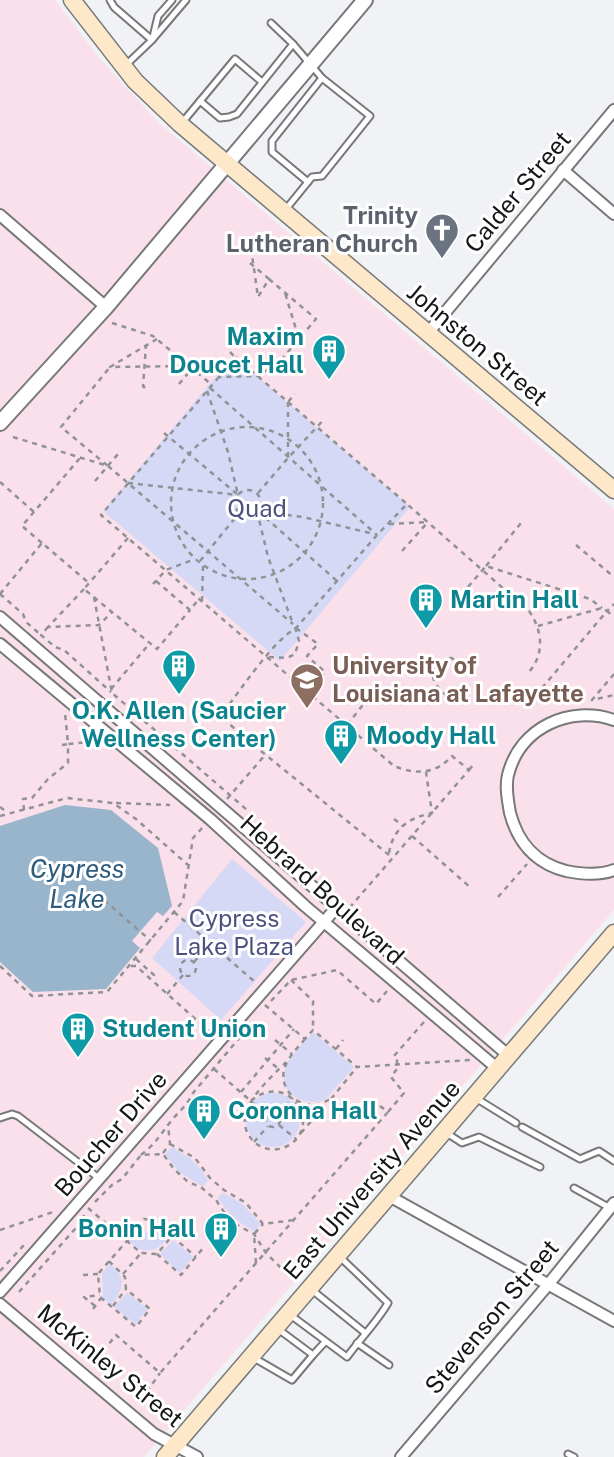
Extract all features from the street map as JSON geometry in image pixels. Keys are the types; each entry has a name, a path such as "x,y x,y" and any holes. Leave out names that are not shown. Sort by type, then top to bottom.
{"main road":[{"name":"Johnston Street","path":"73,0 123,68 180,124 614,490"},
{"name":"East University Avenue","path":"170,1451 612,939"}],"street":[{"path":"0,423 106,307 365,0"},
{"name":"Calder Street","path":"428,333 614,110"},
{"path":"563,170 614,214"},
{"path":"0,215 106,307"},
{"name":"Hebrard Boulevard","path":"0,617 509,1056"},
{"name":"Hebrard Boulevard","path":"0,644 120,742 324,922 498,1069"},
{"path":"614,720 600,715 579,714 557,718 540,729 525,743 515,759 508,776 507,800 514,829 526,848 542,863 577,873 591,874 614,870"},
{"path":"120,742 131,730"},
{"name":"Boucher Drive","path":"0,1292 84,1204 100,1179 324,922 340,911"},
{"path":"425,1008 437,994"},
{"path":"389,1196 614,1321"},
{"name":"Stevenson Street","path":"401,1457 547,1286 612,1205"},
{"name":"McKinley Street","path":"0,1304 152,1432 170,1451 197,1457"}],"lane":[{"path":"110,0 114,7 152,40"},
{"path":"152,40 158,16 172,0"},
{"path":"123,68 152,40 186,0"},
{"path":"271,23 322,78 370,116 322,176 312,177 284,211"},
{"path":"200,101 220,118 237,114 293,44"},
{"path":"180,124 235,60 262,82"},
{"path":"308,182 272,152 272,141 322,78"},
{"path":"474,1097 580,1160 599,1151 614,1161"},
{"path":"0,1118 12,1114 18,1116 100,1179"},
{"path":"444,1132 462,1143 479,1137 540,1167"},
{"path":"574,1188 612,1205"},
{"path":"288,1314 347,1357 388,1303 338,1255"},
{"path":"310,1288 364,1332"},
{"path":"276,1328 313,1355"},
{"path":"252,1356 292,1380 325,1342"},
{"path":"358,1343 389,1365"}],"path":[{"path":"251,248 251,264 258,297 269,279"},
{"path":"219,377 258,376 282,359 316,319 251,264"},
{"path":"285,293 299,338"},
{"path":"112,323 153,335 377,535"},
{"path":"157,339 110,367 61,427 318,644 307,656 325,672 308,692"},
{"path":"145,388 146,346"},
{"path":"230,352 529,611 540,635 539,655 527,674"},
{"path":"235,357 166,435 101,515 394,766 405,770 426,771 440,767 457,751"},
{"path":"178,384 201,358"},
{"path":"110,367 191,367"},
{"path":"210,388 238,495 235,504 240,512 249,515 257,511 320,521 377,535"},
{"path":"288,458 288,402 295,394"},
{"path":"257,494 324,419"},
{"path":"253,427 289,440 312,461 322,487 323,504 315,536 304,553 274,574 239,578 219,574 195,559 182,541 174,523 173,488 189,454 200,444 221,432 253,427"},
{"path":"166,435 238,495"},
{"path":"13,437 108,466"},
{"path":"95,481 118,454"},
{"path":"80,458 22,526 89,583"},
{"path":"0,482 34,512"},
{"path":"128,483 238,495 247,490 257,494 260,502 257,511 274,574 293,624"},
{"path":"392,859 225,720 225,710 267,657 407,504"},
{"path":"257,511 337,580"},
{"path":"199,562 240,512"},
{"path":"389,524 428,522"},
{"path":"402,551 428,522"},
{"path":"455,602 522,523"},
{"path":"41,635 128,538"},
{"path":"42,543 0,594 23,614 26,622 55,647 64,650 254,816"},
{"path":"576,545 614,577"},
{"path":"190,610 155,582 166,570 195,559"},
{"path":"84,589 157,649 201,600 203,565"},
{"path":"486,566 590,599 614,617"},
{"path":"94,597 112,691"},
{"path":"542,688 614,604"},
{"path":"538,626 602,608"},
{"path":"48,627 99,625 112,612"},
{"path":"58,617 59,626"},
{"path":"267,657 287,658 295,654 299,641 296,628"},
{"path":"112,691 150,643"},
{"path":"447,696 433,680 433,670 441,662 451,658 470,667"},
{"path":"614,674 592,700 614,695"},
{"path":"347,725 374,691"},
{"path":"24,810 23,799 32,798 48,779 68,763 65,713"},
{"path":"62,745 97,741"},
{"path":"453,757 469,770"},
{"path":"340,911 392,859 473,765"},
{"path":"426,771 432,813"},
{"path":"0,816 67,798 170,805"},
{"path":"0,966 32,996 107,992 183,901 188,865 136,819 113,803"},
{"path":"0,807 9,814"},
{"path":"389,855 391,842 403,826 413,817 432,813"},
{"path":"394,819 403,826"},
{"path":"412,836 471,887"},
{"path":"498,897 527,864"},
{"path":"104,900 151,941"},
{"path":"174,912 255,982"},
{"path":"194,962 210,943"},
{"path":"136,959 154,975 150,979"},
{"path":"189,960 194,962 194,975 183,975 180,971 182,963 189,960"},
{"path":"130,965 136,966 211,1033"},
{"path":"267,1006 292,980 337,970 376,1004 387,990"},
{"path":"167,994 183,975"},
{"path":"292,980 313,1000 313,1030 251,1101 244,1119 254,1142 275,1150 284,1147 297,1137 357,1067"},
{"path":"257,999 305,1039"},
{"path":"141,1400 160,1373 404,1093 391,1077 397,1069 397,1059 394,1056 424,1021"},
{"path":"84,1204 99,1200 112,1185 122,1179 141,1155 157,1143 168,1124 249,1027"},
{"path":"241,1092 294,1029"},
{"path":"313,1030 357,1067 470,1059"},
{"path":"275,1040 292,1054"},
{"path":"336,1049 343,1040"},
{"path":"267,1059 279,1069"},
{"path":"286,1062 283,1081 302,1112 302,1128 297,1137"},
{"path":"214,1069 268,1116 269,1126 254,1142"},
{"path":"251,1101 272,1091 280,1091 308,1105 317,1105 330,1099"},
{"path":"278,1115 293,1098"},
{"path":"380,1105 388,1112"},
{"path":"268,1116 272,1113 278,1115 281,1120 279,1125"},
{"path":"163,1154 170,1144 168,1124"},
{"path":"279,1125 297,1137"},
{"path":"269,1126 279,1125"},
{"path":"170,1144 195,1158 210,1178 246,1203 263,1224"},
{"path":"141,1155 163,1154"},
{"path":"163,1154 187,1181 202,1188 216,1200 237,1225 254,1234 266,1253 291,1278"},
{"path":"84,1204 142,1253 157,1254 180,1275 204,1247"},
{"path":"19,1292 83,1220 84,1204"},
{"path":"0,1230 55,1211 46,1221"},
{"path":"142,1229 144,1219 149,1218 153,1220 154,1228"},
{"path":"256,1265 254,1234 263,1224 294,1220"},
{"path":"83,1275 98,1274 136,1230 142,1229 162,1227 196,1257"},
{"path":"157,1254 172,1236"},
{"path":"0,1270 28,1241"},
{"path":"123,1274 142,1253"},
{"path":"109,1261 123,1274 125,1289 112,1307"},
{"path":"98,1274 101,1297 136,1327 150,1309 125,1289"},
{"path":"84,1297 101,1297 94,1307 84,1297"},
{"path":"97,1359 117,1335 160,1373"}],"shaded area":[{"name":"University of Louisiana at Lafayette","path":"0,0 55,0 100,59 158,122 614,509 614,910 144,1457 0,1457"}],"green space":[{"name":"Quad","path":"233,356 410,507 280,661 103,511"},
{"name":"Cypress Lake Plaza","path":"232,859 306,922 221,1020 152,958"},
{"path":"313,1032 354,1067 325,1100 316,1102 298,1099 284,1081 288,1062"},
{"path":"273,1093 292,1101 300,1120 292,1139 273,1147 254,1139 246,1120 254,1101"},
{"path":"172,1147 190,1158 201,1169 208,1180 203,1187 178,1171 165,1154"},
{"path":"222,1193 239,1202 256,1219 260,1224 255,1232 239,1222 226,1209 218,1198"},
{"path":"162,1230 169,1237 155,1249 140,1249 129,1241 138,1232"},
{"path":"173,1240 193,1257 180,1273 160,1254"},
{"path":"110,1264 119,1274 122,1283 119,1294 111,1305 103,1298 102,1273"},
{"path":"127,1293 148,1309 135,1324 114,1307"}],"water":[{"name":"Cypress Lake","path":"65,805 111,810 158,848 172,906 163,916 157,912 132,941 140,948 106,989 33,992 0,962 0,826"}],"place":[{"name":"Trinity Lutheran Church","path":"442,260"},
{"name":"Maxim Doucet Hall","path":"329,381"},
{"name":"Martin Hall","path":"426,630"},
{"name":"O.K. Allen (Saucier Wellness Center)","path":"179,696"},
{"name":"University of Louisiana at Lafayette","path":"307,710"},
{"name":"Moody Hall","path":"341,766"},
{"name":"Student Union","path":"78,1059"},
{"name":"Coronna Hall","path":"204,1141"},
{"name":"Bonin Hall","path":"221,1259"}]}
